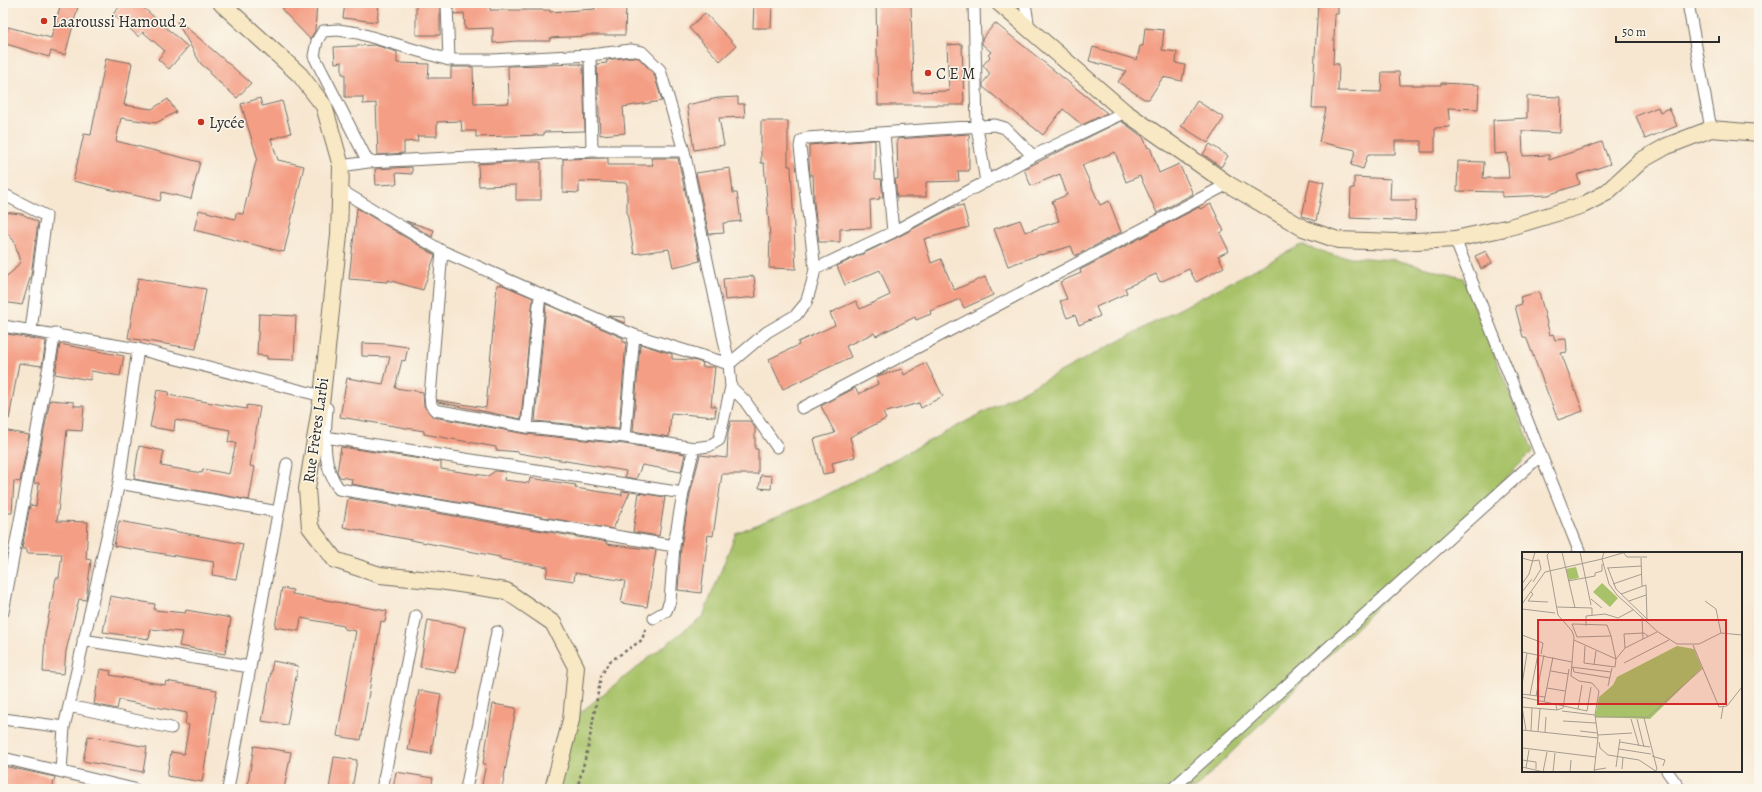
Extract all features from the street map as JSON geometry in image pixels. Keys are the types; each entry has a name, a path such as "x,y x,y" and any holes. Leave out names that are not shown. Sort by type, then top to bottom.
{"main road":[{"name":"Rue Frères Larbi","path":"221,3 300,75 324,106 341,166 342,190 339,235 324,373 319,439 307,489 310,527 335,560 380,576 440,581 506,591 552,623 576,667 572,720 553,789"},
{"path":"999,3 1125,112 1228,184 1302,228 1338,240 1396,242 1455,239 1510,227 1583,205 1606,193 1642,160 1667,146 1711,129 1759,133"}],"street":[{"path":"447,3 449,60"},
{"path":"974,3 977,127 986,182"},
{"path":"1025,3 1029,29"},
{"path":"1688,3 1711,129"},
{"path":"368,162 314,56 316,41 323,31 338,30 358,33 449,60 492,60 590,55 631,50 642,52 652,60 660,70 684,151 729,364 731,387 719,440 709,446 694,448 625,437 527,427 435,410 431,405 442,251"},
{"path":"590,55 592,151"},
{"path":"815,269 893,232 1034,156 1125,112"},
{"path":"729,364 767,332 796,315 806,303 815,269 800,147 801,141 807,138 995,125 1005,128 1034,156"},
{"path":"884,133 893,232"},
{"path":"341,166 368,162 592,151 684,151"},
{"path":"802,408 1228,184"},
{"path":"342,190 442,251 634,335 729,364"},
{"path":"3,194 46,216 32,330"},
{"path":"1455,239 1580,552"},
{"path":"527,427 540,294"},
{"path":"3,326 55,333 138,349 322,396"},
{"path":"3,612 55,333"},
{"path":"625,437 634,335"},
{"path":"60,771 64,727 119,483 138,349"},
{"path":"324,373 327,395 319,439 330,478 339,489 674,546"},
{"path":"731,387 744,401 778,447"},
{"path":"319,439 682,493"},
{"path":"654,618 666,611 670,601 674,546 682,493 694,448"},
{"path":"1172,789 1540,455"},
{"path":"228,789 287,464"},
{"path":"119,483 278,512"},
{"path":"382,789 416,616"},
{"path":"466,789 497,632"},
{"path":"83,640 250,667"},
{"path":"69,706 171,728"},
{"path":"3,718 64,727"},
{"path":"3,758 134,789"},
{"path":"1668,772 1680,789"}],"path":[{"path":"577,789 588,748 601,676 609,662 642,640 645,627 654,618"}],"green space":[{"path":"1301,245 1336,256 1396,260 1463,278 1533,451 1195,789 553,789 571,720 703,616 736,533 817,500"}],"building":[{"path":"61,3 79,3 65,55 51,51 49,57 3,43 8,27 51,38"},
{"path":"123,3 138,3 188,47 169,69 158,59 165,51 143,32 139,37 113,14"},
{"path":"283,3 317,3 315,31 310,39 283,11"},
{"path":"345,3 379,3 377,22 343,18"},
{"path":"416,3 440,3 440,35 416,35"},
{"path":"454,3 490,3 490,10 550,10 550,12 595,9 595,3 626,4 625,35 586,35 550,38 550,41 493,43 493,28 465,29 464,13 454,14"},
{"path":"754,3 772,3 771,28 753,28"},
{"path":"876,3 911,3 913,92 949,91 947,45 962,44 964,105 878,105"},
{"path":"1318,3 1338,3 1338,14 1335,14 1333,64 1339,64 1338,91 1381,92 1382,72 1399,72 1400,85 1441,85 1441,83 1479,85 1478,109 1448,108 1450,127 1435,128 1435,152 1421,152 1421,141 1395,141 1395,154 1368,154 1363,169 1351,165 1356,150 1319,142 1326,108 1312,108"},
{"path":"705,13 736,46 720,61 689,28"},
{"path":"179,21 251,83 237,98 201,64 177,22"},
{"path":"995,23 1107,113 1082,125 1063,109 1043,135 983,87 983,83 990,74 983,65 990,57 988,55 991,52 982,44 982,39"},
{"path":"1145,28 1164,30 1162,50 1177,52 1176,63 1185,65 1182,81 1163,77 1149,99 1144,99 1118,82 1126,71 1089,61 1093,47 1137,60 1140,46 1143,46"},
{"path":"375,45 397,52 397,63 429,64 428,78 451,78 451,67 473,67 474,104 509,103 508,66 583,65 585,131 544,132 544,135 476,137 476,131 462,131 461,121 437,122 437,136 417,136 418,141 404,142 404,153 378,155 376,103 363,104 363,97 345,97 345,74 342,74 342,62 335,63 334,47"},
{"path":"631,57 639,58 654,74 662,101 623,107 625,133 600,135 597,64 607,63 606,61 612,59"},
{"path":"106,58 132,63 124,105 152,109 168,99 176,112 156,123 121,118 116,141 200,162 191,199 162,192 160,201 73,181 84,134 91,135"},
{"path":"1527,96 1561,97 1560,133 1522,131 1523,156 1549,155 1549,160 1602,142 1610,164 1577,175 1580,184 1548,195 1502,197 1502,192 1457,191 1458,161 1484,162 1483,178 1509,178 1507,153 1494,154 1493,120 1527,118"},
{"path":"738,97 738,104 744,104 745,117 719,118 724,145 694,150 687,105 718,98"},
{"path":"260,98 262,106 282,101 291,133 271,139 278,160 304,166 284,252 194,230 199,210 235,219 236,213 243,214 257,157 241,104"},
{"path":"1197,101 1224,118 1208,143 1181,126"},
{"path":"1658,107 1660,112 1669,108 1677,126 1645,139 1636,116"},
{"path":"761,121 788,121 788,166 791,166 796,269 769,268 770,237 764,163 761,163"},
{"path":"1121,121 1143,137 1148,148 1150,147 1159,173 1179,164 1193,194 1157,213 1140,176 1126,182 1115,152 1082,165 1100,205 1109,201 1121,232 1075,256 1071,246 1041,254 1008,266 994,229 1020,220 1025,232 1059,221 1052,201 1067,195 1060,174 1031,186 1024,169"},
{"path":"969,134 969,171 958,171 959,181 926,182 926,197 897,197 895,179 898,179 897,139"},
{"path":"875,140 875,179 881,179 883,197 879,197 880,199 870,200 871,228 840,229 840,242 819,242 814,203 813,175 810,175 809,145"},
{"path":"1210,144 1228,156 1221,167 1203,154"},
{"path":"608,158 608,165 653,165 651,158 678,158 700,261 673,267 669,249 634,254 627,212 627,183 579,181 579,193 563,192 563,159"},
{"path":"541,162 541,200 516,200 516,185 479,186 478,164"},
{"path":"412,167 412,174 396,173 397,184 376,185 375,169"},
{"path":"730,168 733,193 737,193 741,221 723,223 724,233 709,234 696,173"},
{"path":"1354,177 1391,179 1390,200 1416,200 1415,221 1350,218 1351,188 1354,188"},
{"path":"1310,179 1324,182 1316,221 1302,216"},
{"path":"1211,204 1224,231 1220,233 1229,251 1218,256 1224,267 1196,282 1189,269 1160,282 1156,274 1125,288 1127,293 1096,307 1100,316 1079,325 1075,315 1067,318 1060,301 1067,299 1060,282 1081,273 1080,270 1199,207 1200,209"},
{"path":"963,205 969,227 924,239 931,263 941,259 954,290 985,277 993,295 964,308 960,299 930,311 931,314 916,320 915,317 876,336 874,333 846,346 851,357 783,389 769,359 799,345 798,342 835,325 830,313 856,301 860,309 890,295 880,270 845,285 837,266 896,238 952,208"},
{"path":"357,208 435,255 423,290 388,280 387,282 349,279"},
{"path":"3,212 22,214 38,222 31,275 22,305 3,302 3,279 14,270 20,262 14,241 3,228"},
{"path":"406,221 434,230 432,237"},
{"path":"1486,251 1492,263 1481,269 1475,256"},
{"path":"754,276 756,297 725,300 723,279"},
{"path":"138,278 206,289 196,349 128,338"},
{"path":"497,285 503,285 533,298 521,419 438,402 437,400 486,408"},
{"path":"1539,292 1550,335 1553,334 1555,340 1566,339 1567,352 1561,353 1583,411 1558,420 1526,337 1523,337 1515,306 1522,304 1520,297"},
{"path":"546,304 623,338 623,342 626,342 619,429 535,421"},
{"path":"259,314 296,316 294,360 267,359 267,356 257,355"},
{"path":"608,316 625,317 625,323"},
{"path":"3,333 46,341 42,366 19,363 9,419 3,418"},
{"path":"362,343 408,347 405,361 402,360 395,388 423,392 424,406 433,417 526,434 624,444 685,454 681,472 642,465 636,479 625,477 626,471 518,453 519,452 496,450 496,447 424,434 424,431 340,417 347,378 383,384 390,357 362,356"},
{"path":"60,344 124,356 120,376 91,371 90,380 55,374"},
{"path":"640,344 672,354 672,359 693,360 703,363 702,367 715,367 711,406 716,406 715,417 671,413 669,437 633,431"},
{"path":"926,363 943,396 921,408 919,403 883,413 886,419 850,437 855,457 832,463 834,472 823,474 814,439 835,433 821,406 855,388 859,394 878,384 876,377 880,375 902,369 904,375"},
{"path":"157,390 169,392 168,395 246,409 247,405 260,407 250,466 255,467 249,500 134,479 139,446 164,451 161,466 202,473 203,469 229,474 236,443 228,442 230,430 175,420 174,431 150,427"},
{"path":"50,400 74,402 74,406 84,406 82,431 67,430 57,521 88,522 86,559 91,560 86,600 79,599 66,651 64,674 43,672 45,635 56,578 59,578 62,554 27,553 27,549 22,549 30,505 36,506 39,483 34,483"},
{"path":"731,421 750,421 755,428 755,449 758,449 758,474 722,474 713,536 708,535 701,593 678,590 681,547 690,494 700,455 727,458 728,433"},
{"path":"3,430 29,435 20,482 14,481 12,513 3,513"},
{"path":"341,447 441,462 441,469 488,476 495,471 505,472 504,480 529,483 530,478 576,485 575,488 622,495 622,491 630,492 613,529 351,484 352,479 340,477 337,472"},
{"path":"761,475 772,476 771,489 759,488"},
{"path":"639,493 665,497 659,536 633,532"},
{"path":"348,498 607,542 606,544 656,550 647,607 621,603 625,581 575,573 574,581 546,577 548,567 500,559 500,557 343,527"},
{"path":"119,521 243,544 236,579 212,575 214,562 114,546"},
{"path":"282,588 293,590 292,594 387,611 385,622 381,621 361,740 337,736 356,631 344,629 344,626 301,618 299,631 275,627"},
{"path":"110,596 155,604 154,610 185,613 186,610 231,618 225,654 179,646 182,632 151,629 149,639 103,632"},
{"path":"428,620 465,627 456,673 420,667"},
{"path":"273,661 298,666 287,725 262,721"},
{"path":"100,669 111,671 110,675 165,685 166,681 217,690 202,782 167,776 171,752 184,754 189,725 185,724 187,713 119,700 117,709 94,704"},
{"path":"419,690 441,694 431,754 408,750"},
{"path":"493,704 516,708 502,789 481,789 486,764 483,764"},
{"path":"88,736 147,747 143,772 83,761"},
{"path":"254,746 291,752 284,789 247,789"},
{"path":"334,757 357,760 352,789 329,789"},
{"path":"3,766 55,777 52,789 3,789"},
{"path":"396,772 433,778 431,789 393,789"}],"place":[{"name":"Laaroussi Hamoud 2","path":"44,21"},
{"name":"C E M","path":"928,73"},
{"name":"Lycée","path":"201,122"}]}
